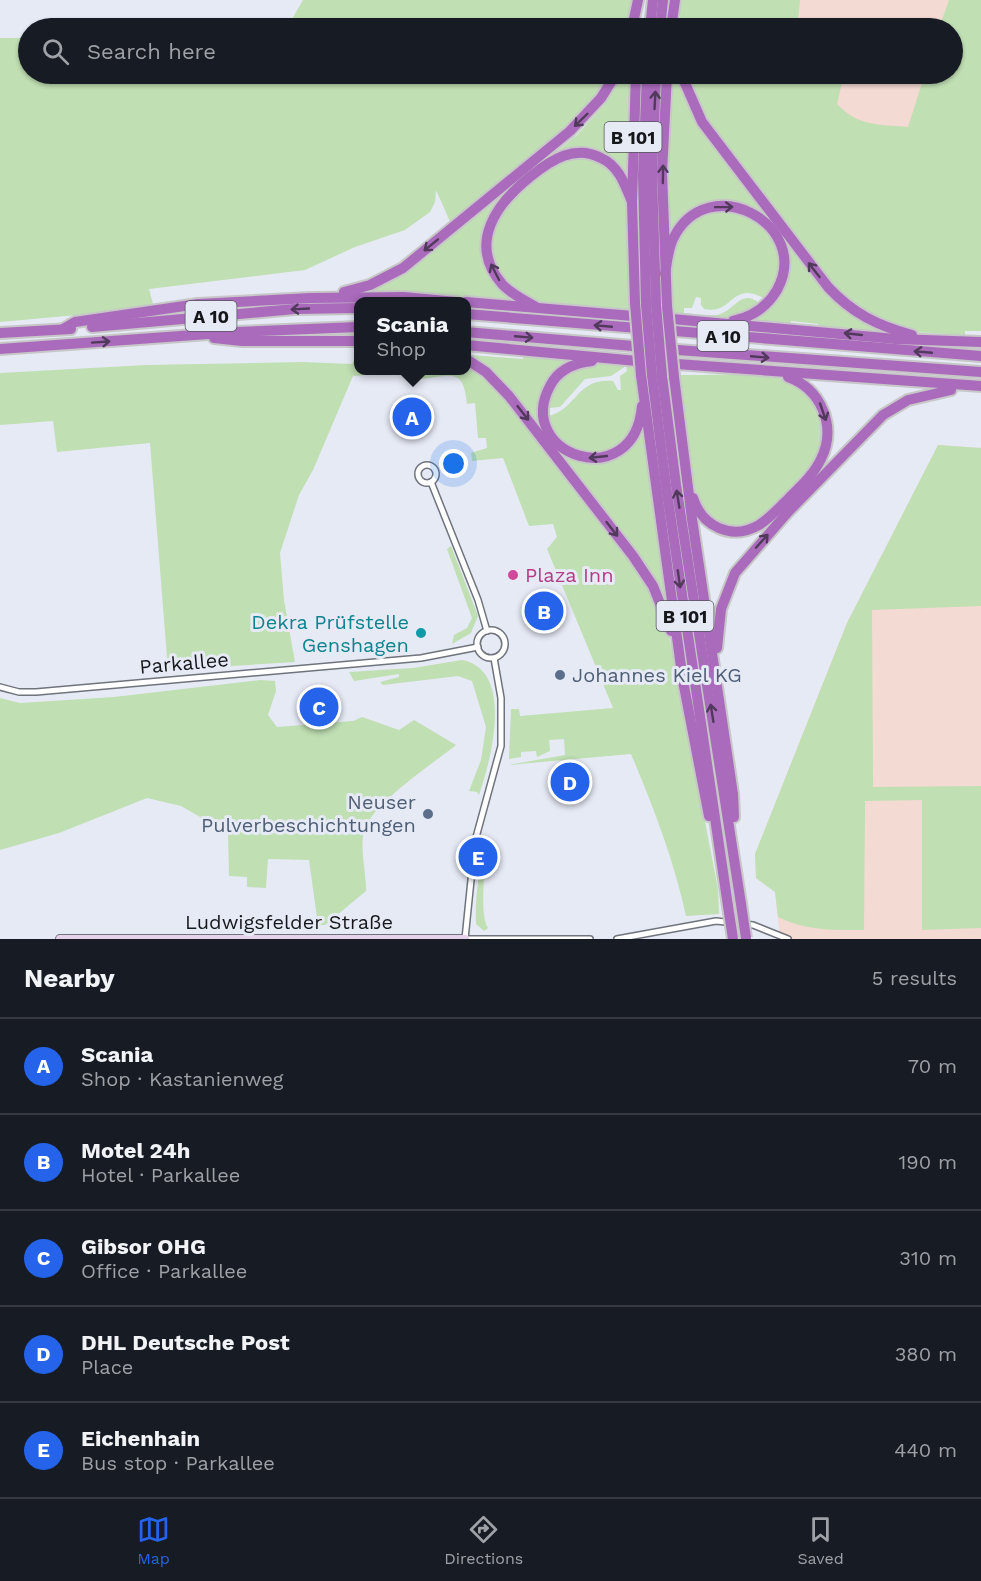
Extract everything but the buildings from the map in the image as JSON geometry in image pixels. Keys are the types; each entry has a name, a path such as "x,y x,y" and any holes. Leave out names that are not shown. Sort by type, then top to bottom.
{"highway":[{"path":"634,18 638,0"},
{"path":"641,18 643,0"},
{"path":"651,18 653,0"},
{"path":"661,18 663,0"},
{"path":"672,18 675,0"},
{"path":"675,0 676,18"},
{"path":"310,298 370,285 403,267 570,131 601,98 610,84"},
{"name":"B 101","path":"636,84 632,202 651,304 674,377 685,469 733,794 734,854"},
{"name":"B 101","path":"647,84 643,175 651,304 652,375 676,484 746,938"},
{"name":"B 101","path":"657,84 652,175 652,375 666,486 733,939"},
{"name":"B 101","path":"651,304 665,274 662,173 666,84"},
{"path":"685,84 702,122 837,296 856,312 878,325 933,341"},
{"path":"539,308 508,290 495,274 487,242 494,213 511,192 544,166 564,155 584,153 594,154 609,162 618,172 632,202"},
{"path":"665,274 670,247 676,233 686,220 705,209 719,206 744,208 762,219 773,231 781,249 783,269 780,282 771,299 749,316 724,321 673,319"},
{"path":"63,329 75,322 198,304 354,298"},
{"path":"471,302 933,341 981,342"},
{"name":"A 10","path":"0,333 295,309 354,308"},
{"name":"A 10","path":"471,314 981,356"},
{"name":"A 10","path":"0,349 195,335 354,327"},
{"name":"A 10","path":"471,332 827,363 981,372"},
{"path":"195,335 242,341 354,341"},
{"path":"471,345 646,362 981,387"},
{"path":"643,389 640,422 630,441 617,452 597,458 585,458 564,450 552,437 545,420 544,400 555,377 575,364 596,360 646,362"},
{"path":"471,362 486,372 509,396 633,556 656,592 669,624 683,681"},
{"path":"685,469 697,509 705,519 726,531 751,528 771,516 813,472 826,448 828,435 825,413 806,386 787,376 761,371"},
{"name":"B 101","path":"652,375 643,389 683,681 705,804 720,857"},
{"path":"721,705 717,639 721,609 728,588 752,552 883,415 908,400 930,393 981,387"}],"street":[{"path":"431,482 478,600 487,631"},
{"path":"487,631 496,631 505,641 504,650 494,658 485,657 478,646 479,637 487,631"},
{"name":"Parkallee","path":"0,687 19,692 36,692 421,658 478,646"},
{"path":"465,939 475,841 501,746 501,698 494,658"},
{"path":"617,939 716,921 753,925 788,939"},
{"name":"Ludwigsfelder Straße","path":"60,939 590,939"}],"shaded area":[{"path":"783,0 981,0 981,218 825,127 804,84 963,84 963,18 784,18"},
{"path":"938,445 981,448 981,939 780,939 775,892 756,878 755,854 847,623"}],"green space":[{"path":"303,0 634,0 631,18 293,18"},
{"path":"680,0 800,0 798,18 680,18"},
{"path":"949,0 981,0 981,331 965,331 965,335 913,332 873,318 837,291 712,129 699,108 690,84 842,84 837,104 853,117 870,123 908,127 922,84 963,84 963,18 943,18"},
{"path":"0,38 18,38 18,84 607,84 579,121 452,226 436,190 435,202 430,212 405,230 355,247 305,270 149,289 154,308 0,322"},
{"path":"617,84 633,84 629,184 621,171 572,151 503,198 485,257 518,304 471,301 471,297 437,297 437,293 368,292 411,269 577,135 604,105"},
{"path":"670,84 680,84 694,118 707,138 818,283 848,313 888,333 818,329 818,324 791,321 790,328 742,323 784,282 772,224 718,203 669,239 666,206 670,206 670,187 666,183"},
{"path":"578,157 604,165 619,181 624,197 629,238 630,313 534,302 509,286 500,275 494,261 492,243 495,226 503,210 529,183 545,172"},
{"path":"732,210 762,224 775,243 780,262 778,278 766,298 750,293 741,294 718,309 712,310 704,309 701,305 701,298 696,297 692,308 684,308 684,313 717,315 746,298 758,302 759,306 733,319 673,316 672,260 675,245 682,232 693,222 709,214"},
{"path":"524,353 579,358 548,383 548,436 601,461 645,426 672,617 657,585 510,391 471,358 471,355 523,359"},
{"path":"354,360 354,375 366,375 353,376 313,470 299,495 280,553 284,600 295,662 168,670 150,443 57,452 53,421 0,425 0,373 146,365 303,362 352,364"},
{"path":"595,363 634,364 639,395 638,422 615,450 583,455 554,436 549,416 566,407 591,384 613,381 618,390 621,390 620,376 627,371 626,366 611,376 585,379 560,407 549,408 548,395 564,373"},
{"path":"471,367 483,375 502,395 645,578 667,625 718,889 719,914 686,916 662,834 631,754 508,765 565,755 564,739 549,740 550,751 537,757 536,751 521,752 521,757 509,759 511,709 519,709 520,716 613,708 547,549 557,537 553,524 529,526 503,458 472,461 471,453 487,448 486,438 478,438 475,403 467,404 462,383 458,378 447,376 418,379 418,375 471,375"},
{"path":"679,375 756,375 785,380 807,392 820,412 823,436 816,460 803,478 758,522 738,527 722,525 708,518 698,506 688,462"},
{"path":"938,445 981,448 981,606 872,610 873,787 981,786 981,928 922,930 922,800 865,801 864,930 820,929 788,922 778,917 775,892 756,878 755,854 847,623"},
{"path":"451,546 478,616 471,633 452,644 454,635 467,628 472,618 447,549"},
{"path":"462,660 478,667 489,680 494,698 493,740 479,795 477,792 469,791 481,760 486,727 472,681 458,676 383,685 380,682 399,677 399,674 354,681 349,672 413,668"},
{"path":"260,680 275,681 276,691 268,715 277,727 353,721 362,717 399,730 414,720 456,745 402,786 376,811 363,835 366,891 325,925 318,925 309,860 268,859 266,888 247,887 247,877 229,876 228,833 181,806 147,798 59,833 0,850 0,698 20,703 114,697"},
{"path":"484,852 483,903 488,928 484,931 476,924 476,915 477,888"}],"place":[{"name":"Scania","path":"412,417"},
{"name":"Plaza Inn","path":"513,575"},
{"name":"Motel 24h","path":"544,611"},
{"name":"Dekra Prüfstelle Genshagen","path":"421,633"},
{"name":"Johannes Kiel KG","path":"560,675"},
{"name":"Gibsor OHG","path":"319,707"},
{"name":"DHL Deutsche Post","path":"570,782"},
{"name":"Neuser Pulverbeschichtungen","path":"428,814"},
{"name":"Eichenhain","path":"478,857"}]}
